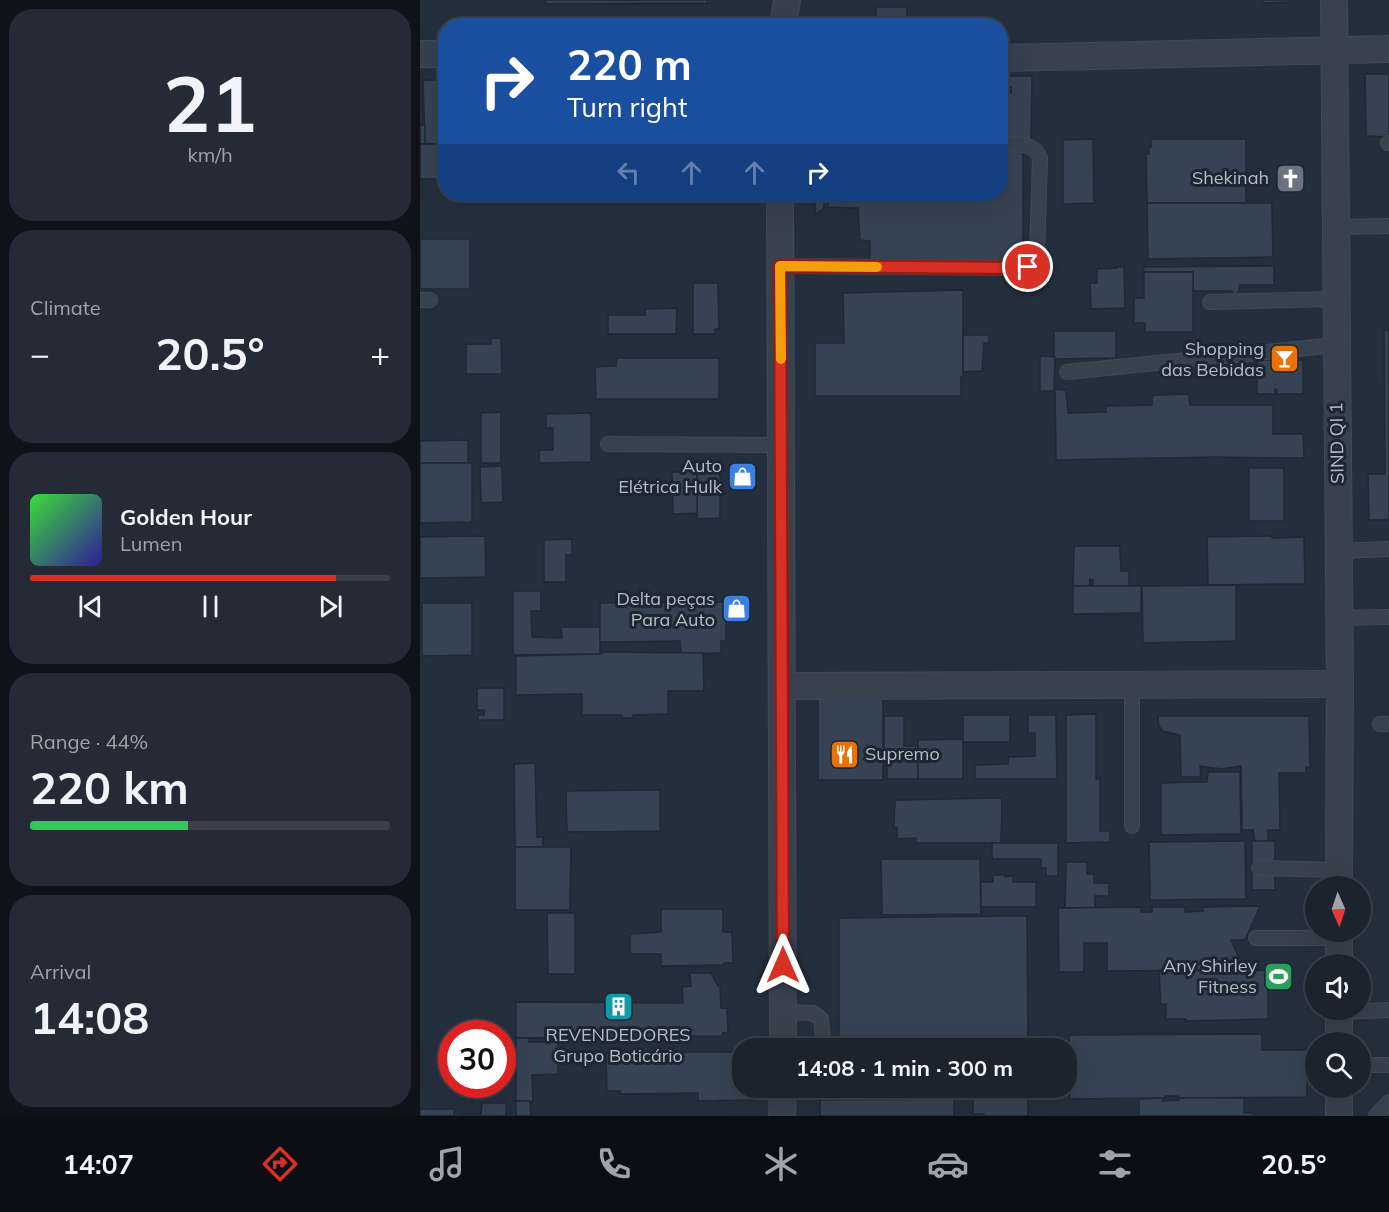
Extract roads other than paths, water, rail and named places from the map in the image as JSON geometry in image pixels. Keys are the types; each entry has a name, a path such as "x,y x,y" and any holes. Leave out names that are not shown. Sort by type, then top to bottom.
{"street":[{"path":"784,18 787,0"},
{"name":"SIND QI 1","path":"1334,0 1340,684 1339,876"},
{"path":"1008,58 1389,49"},
{"path":"420,54 438,54"},
{"path":"780,201 783,1038"},
{"path":"783,686 1340,684"},
{"path":"1339,1098 1339,1116"}],"lane":[{"path":"780,266 1028,267 1037,256 1040,158 1034,148 1027,145 1008,145"},
{"path":"1335,227 1389,226"},
{"path":"1210,302 1336,299"},
{"path":"1067,372 1336,345"},
{"path":"608,444 781,445"},
{"path":"1338,551 1389,549"},
{"path":"1339,618 1389,617"},
{"path":"1132,684 1132,826"},
{"path":"1260,868 1323,876"},
{"path":"1256,938 1305,936"},
{"path":"1371,1010 1389,1010"},
{"path":"783,1012 813,1013 821,1019 823,1038"},
{"path":"1371,1065 1389,1065"},
{"path":"1376,1116 1389,1102"}],"place":[{"name":"Shekinah","path":"1290,178"},
{"name":"Shopping das Bebidas","path":"1285,359"},
{"name":"Auto Elétrica Hulk","path":"743,476"},
{"name":"Delta peças Para Auto","path":"736,609"},
{"name":"Supremo","path":"844,754"},
{"name":"Any Shirley Fitness","path":"1278,976"},
{"name":"REVENDEDORES Grupo Boticário","path":"618,1006"}]}
